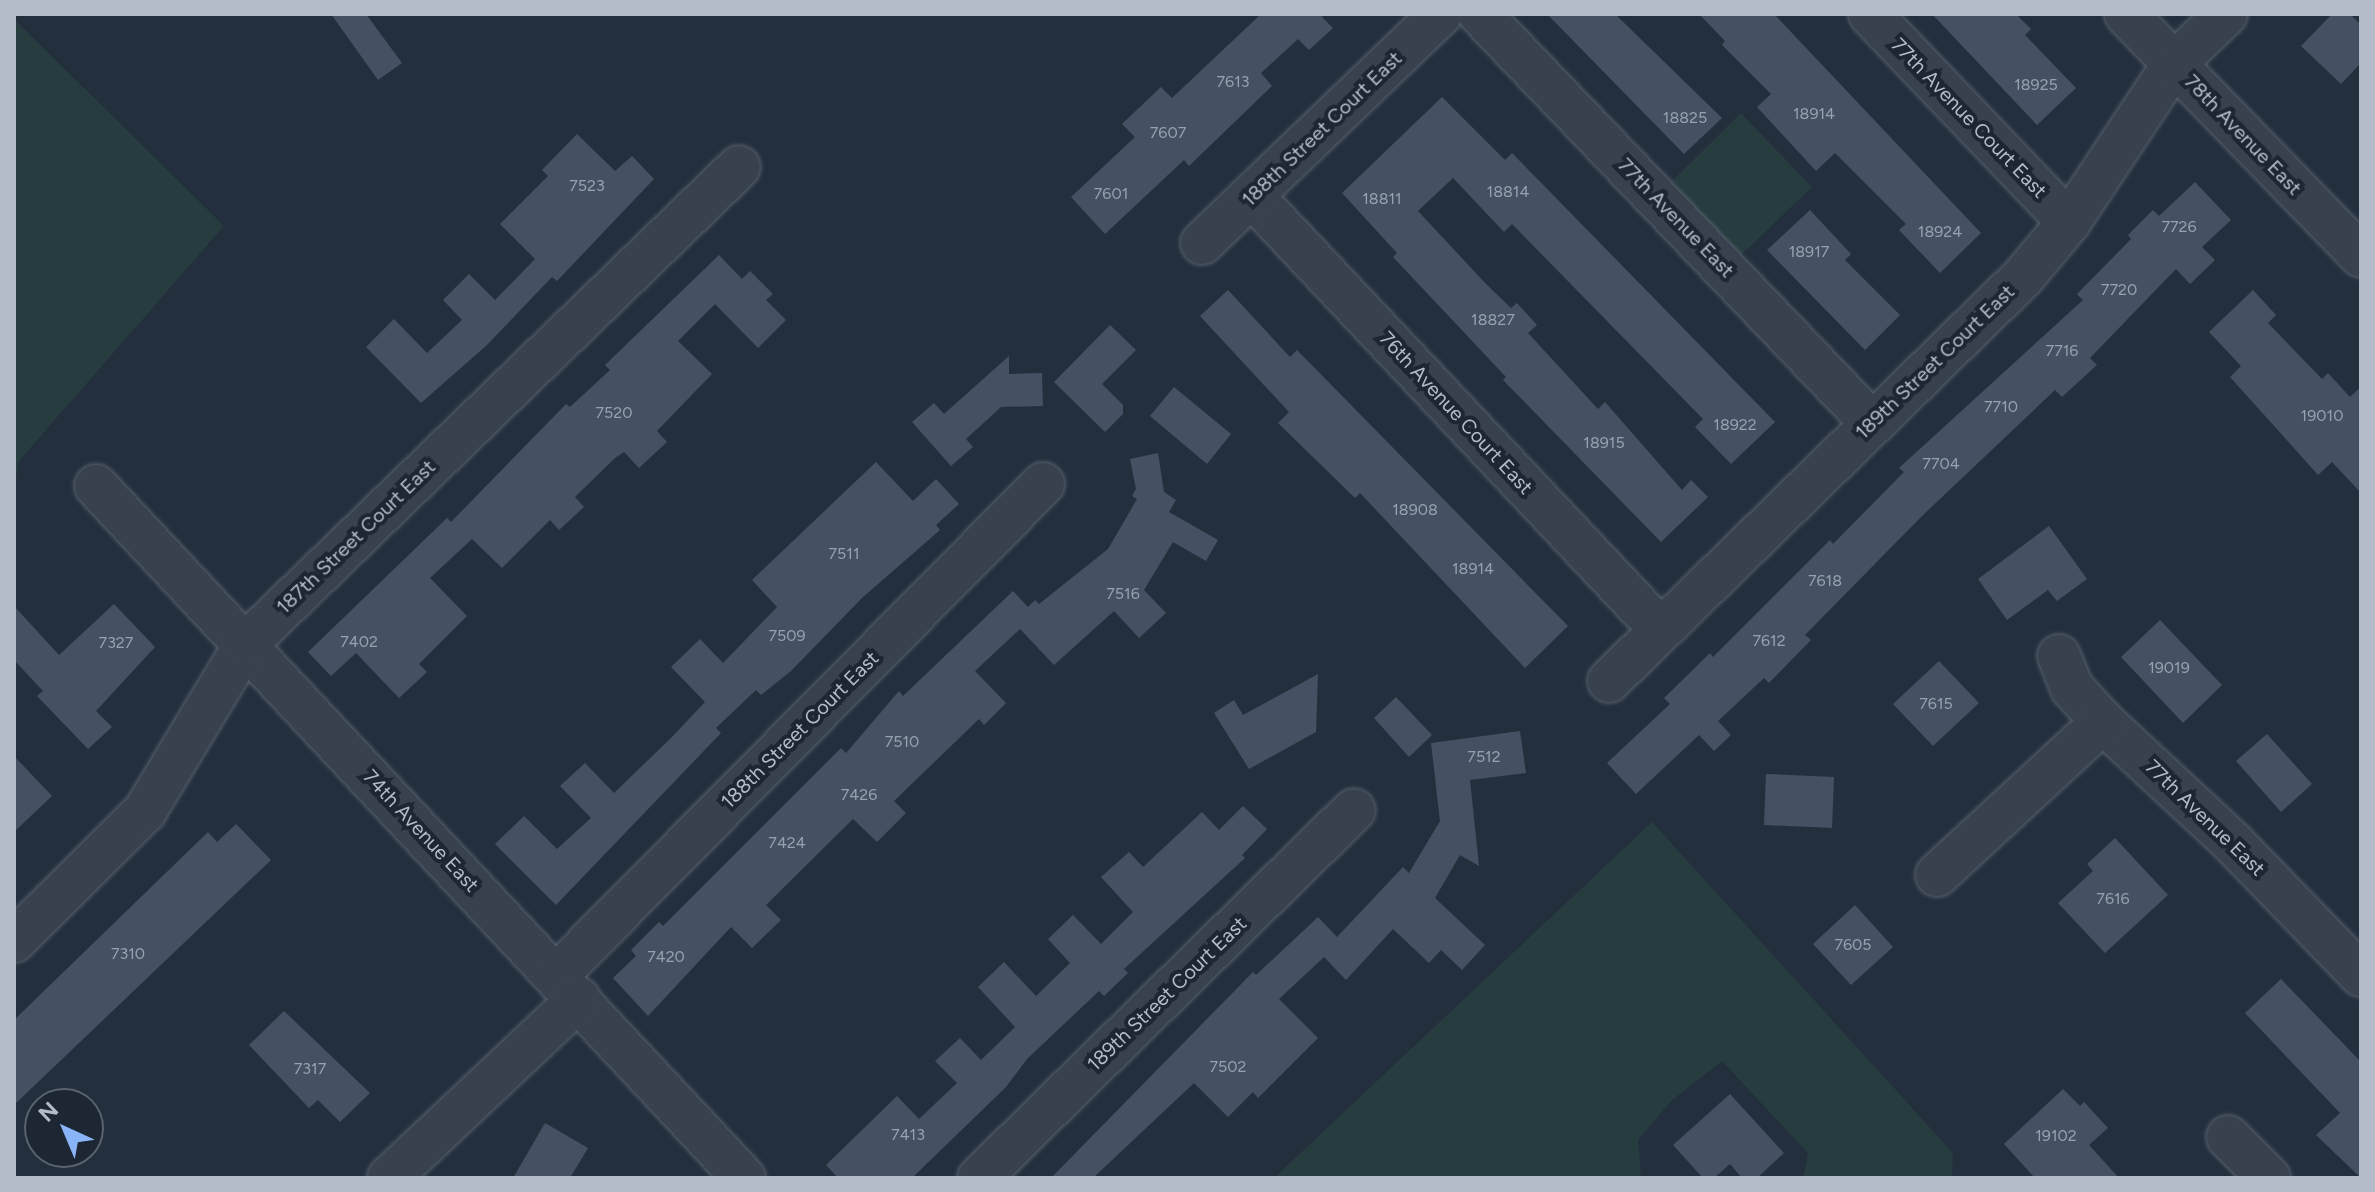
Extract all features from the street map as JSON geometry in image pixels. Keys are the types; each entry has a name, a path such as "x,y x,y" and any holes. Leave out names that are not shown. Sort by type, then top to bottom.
{"street":[{"name":"188th Street Court East","path":"1202,243 1441,14"},
{"name":"77th Avenue East","path":"1480,14 1872,423"},
{"name":"77th Avenue Court East","path":"1870,14 2069,222"},
{"name":"78th Avenue East","path":"2126,14 2361,256"},
{"name":"189th Street Court East","path":"1609,681 2023,277 2069,222 2174,64 2226,14"},
{"name":"187th Street Court East","path":"14,941 145,811 245,645 739,167"},
{"name":"76th Avenue Court East","path":"1253,197 1660,629"},
{"name":"188th Street Court East","path":"389,1178 1043,484"},
{"name":"74th Avenue East","path":"96,486 744,1178"},
{"name":"77th Avenue East","path":"2059,656 2072,688 2103,722 2233,843 2361,975"},
{"path":"1937,875 2103,722"},
{"name":"189th Street Court East","path":"979,1178 1354,810"},
{"path":"2228,1137 2269,1178"}],"green space":[{"path":"14,19 224,226 18,462 14,501"},
{"path":"1741,113 1812,187 1741,255 1670,183"},
{"path":"1652,822 1953,1153 1952,1178 1803,1178 1808,1153 1722,1061 1672,1100 1638,1140 1641,1178 1274,1178"}],"building":[{"path":"331,14 366,14 402,63 378,80"},
{"path":"1261,14 1325,14 1322,17 1333,28 1309,50 1298,39 1261,73 1272,86 1189,166 1184,160 1105,234 1071,197 1135,137 1122,124 1161,87 1172,98"},
{"path":"1547,14 1615,14 1722,118 1684,154"},
{"path":"1699,14 1774,14 1981,233 1940,273 1899,230 1906,224 1835,153 1816,171 1757,107 1771,94 1722,45 1725,41"},
{"path":"1932,14 2016,14 2031,29 2025,35 2076,88 2037,125"},
{"path":"2332,14 2350,14 2361,25 2361,63 2341,84 2301,46"},
{"path":"1442,97 1505,160 1512,153 1775,422 1731,464 1695,427 1703,419 1512,224 1504,232 1453,178 1418,211 1511,308 1517,303 1537,325 1528,333 1598,409 1605,402 1682,490 1691,480 1708,497 1661,542 1503,380 1506,377 1393,257 1397,253 1342,193"},
{"path":"577,134 615,171 632,156 654,179 557,281 552,277 487,345 421,403 366,347 394,319 427,353 462,320 443,300 469,274 495,300 535,259 500,224 548,176 542,170"},
{"path":"2195,182 2231,220 2202,247 2215,260 2190,284 2176,269 2090,358 2097,365 2062,397 2055,390 1922,516 1805,635 1811,640 1769,683 1764,678 1718,721 1731,735 1714,751 1699,735 1636,794 1607,763 1670,704 1664,698 1710,653 1713,657 1830,540 1833,544 1904,472 1899,468 2083,300 2077,294 2131,239 2128,235 2153,210 2159,216"},
{"path":"1810,210 1851,254 1845,260 1900,315 1865,350 1767,250"},
{"path":"719,255 742,279 750,271 773,294 766,300 786,320 758,348 715,304 678,341 712,374 657,431 667,442 639,468 624,452 615,458 575,497 584,507 559,530 550,520 502,568 472,539 430,578 467,616 419,664 427,672 399,698 356,653 331,676 308,652 447,518 451,522 566,404 570,407 610,370 605,365"},
{"path":"1228,290 1290,357 1297,350 1568,626 1525,668 1360,493 1355,498 1278,423 1289,412 1200,316"},
{"path":"2253,290 2276,315 2268,323 2322,379 2328,373 2350,397 2361,387 2361,493 2332,462 2318,475 2230,377 2241,366 2209,332"},
{"path":"1110,325 1136,350 1102,384 1123,405 1123,414 1105,432 1054,382"},
{"path":"1009,356 1009,374 1042,373 1043,406 1001,407 966,439 973,447 951,466 912,422 934,403 944,414"},
{"path":"1174,387 1231,434 1207,464 1150,416"},
{"path":"1158,453 1164,492 1176,500 1169,512 1218,540 1206,561 1173,542 1144,590 1166,613 1139,638 1114,611 1054,665 1020,629 975,671 1006,703 984,725 979,719 894,801 906,813 877,842 853,819 766,905 781,920 752,948 731,927 648,1016 613,978 636,956 631,950 659,922 663,926 841,748 846,753 899,691 903,696 1013,591 1028,607 1035,600 1039,604 1108,549 1137,499 1132,496 1136,489 1130,459"},
{"path":"876,462 913,501 936,479 959,504 936,525 940,530 862,598 791,671 761,695 756,690 716,728 721,733 556,905 495,844 524,816 557,849 591,818 560,786 585,763 614,793 672,737 705,702 671,667 700,639 723,663 777,607 752,580"},
{"path":"2049,526 2087,579 2057,601 2048,590 2007,620 1978,579"},
{"path":"114,604 155,647 96,711 112,727 88,749 37,696 43,691 14,660 14,606 59,655"},
{"path":"2160,620 2222,685 2183,723 2121,657"},
{"path":"1939,661 1979,703 1933,746 1893,704"},
{"path":"1318,674 1316,732 1249,769 1214,713 1234,700 1243,715"},
{"path":"1396,697 1432,735 1409,757 1374,718"},
{"path":"1520,731 1526,773 1470,780 1479,866 1460,855 1435,898 1485,945 1462,970 1441,950 1429,963 1393,929 1346,980 1324,957 1279,999 1318,1038 1258,1098 1253,1092 1228,1117 1194,1083 1093,1178 1051,1178 1253,972 1256,975 1318,917 1337,937 1403,867 1409,873 1440,821 1431,743"},
{"path":"2267,734 2312,784 2281,812 2236,761"},
{"path":"14,756 52,796 14,832"},
{"path":"1766,774 1834,777 1832,828 1764,825"},
{"path":"1243,806 1267,829 1242,855 1245,858 1124,969 1128,973 1104,996 1099,991 1027,1059 1006,1087 912,1178 838,1178 826,1165 897,1096 919,1119 957,1083 935,1061 960,1038 981,1060 1015,1027 978,987 1004,962 1036,996 1070,963 1048,939 1073,915 1101,944 1133,912 1101,877 1129,852 1143,867 1202,812 1219,830"},
{"path":"236,824 271,860 32,1088 24,1088 24,1095 14,1105 14,1020 208,832 217,842"},
{"path":"2115,838 2168,895 2105,953 2058,903 2093,871 2087,864"},
{"path":"1855,905 1893,947 1851,985 1813,944"},
{"path":"2281,979 2361,1062 2361,1178 2316,1135 2340,1113 2245,1013"},
{"path":"284,1011 370,1093 340,1122 318,1100 309,1108 249,1045"},
{"path":"2063,1089 2080,1106 2084,1102 2108,1128 2089,1145 2119,1178 2035,1178 2004,1144"},
{"path":"1730,1094 1784,1153 1757,1178 1742,1178 1730,1164 1714,1178 1703,1178 1673,1145"},
{"path":"545,1123 588,1148 570,1178 513,1178"}]}
